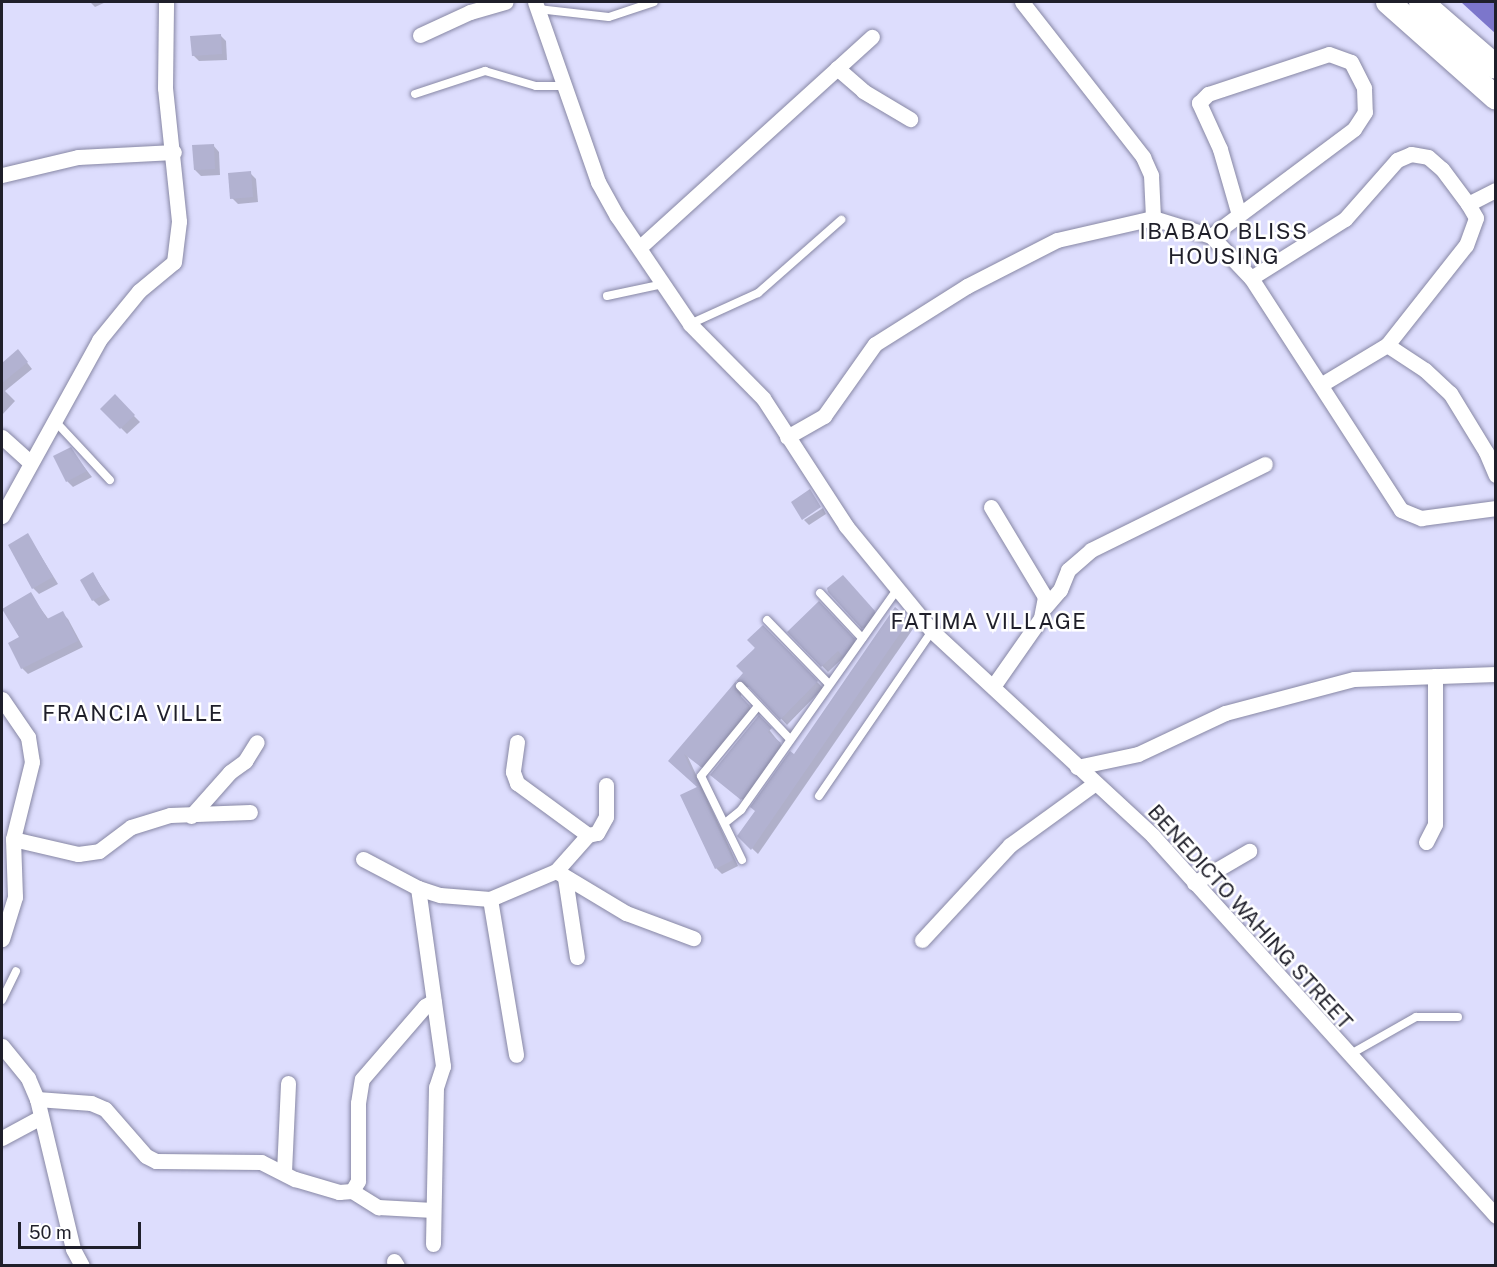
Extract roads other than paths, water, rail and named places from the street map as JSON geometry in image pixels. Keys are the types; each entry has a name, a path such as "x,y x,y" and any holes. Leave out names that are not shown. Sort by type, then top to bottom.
{"main road":[{"path":"1388,2 1419,10 1496,67"},
{"path":"1419,10 1496,98"}],"street":[{"path":"2,516 29,461 99,340 139,291 174,262 179,221 174,152 165,88 166,2"},
{"path":"420,35 470,12 506,2"},
{"path":"1022,2 1143,158 1151,175 1153,218"},
{"name":"BENEDICTO WAHING STREET","path":"536,5 598,182 690,324 763,399 846,526 932,631 994,685 1094,784 1153,836 1348,1055 1496,1216"},
{"path":"640,247 872,37"},
{"path":"1211,236 1354,129 1366,103 1351,62 1342,56 1329,54 1208,94 1199,103 1220,149 1239,215"},
{"path":"837,68 863,91 910,119"},
{"path":"2,175 78,157 174,152"},
{"path":"1251,278 1345,219 1397,160 1411,154 1428,157 1442,169 1468,204 1476,218 1466,245 1387,345 1323,384"},
{"path":"1468,204 1496,190"},
{"path":"787,437 824,416 875,344 967,286 1057,240 1153,218 1211,236 1251,278 1323,384 1401,510 1409,516 1421,518 1496,508"},
{"path":"1387,345 1425,370 1450,393 1486,452 1496,476"},
{"path":"2,437 29,461"},
{"path":"1045,607 1060,590 1068,570 1091,550 1265,464"},
{"path":"991,507 1045,597 1045,607 1041,618 994,685"},
{"path":"1077,767 1138,754 1225,713 1354,679 1496,674"},
{"path":"1426,842 1436,824 1436,676"},
{"path":"2,699 32,750 13,839 15,897 2,939"},
{"path":"190,816 230,772 245,761 257,742"},
{"path":"517,742 513,772 517,783 588,835"},
{"path":"922,940 1010,845 1094,784"},
{"path":"363,859 418,888 440,895 490,899 561,874 588,835 604,826 606,785"},
{"path":"13,839 78,854 99,851 131,827 148,821 250,812"},
{"path":"1194,883 1249,851"},
{"path":"561,874 626,913 693,938"},
{"path":"561,874 577,957"},
{"path":"418,888 443,1066 436,1087 433,1244"},
{"path":"490,899 516,1055"},
{"path":"352,1191 358,1181 358,1103 362,1079 425,1006 435,1001"},
{"path":"2,1046 28,1078 37,1100 73,1249 82,1266"},
{"path":"284,1172 288,1083"},
{"path":"37,1100 91,1103 105,1109 146,1156 156,1161 261,1162 333,1190 352,1191 378,1207 433,1210"},
{"path":"2,1138 41,1117"}],"lane":[{"path":"536,5 609,17 654,2"},
{"path":"415,93 485,71 536,86 564,86"},
{"path":"690,324 758,293 842,220"},
{"path":"607,296 663,284"},
{"path":"53,420 110,480"},
{"path":"725,823 741,810 789,738 897,590"},
{"path":"820,593 862,638"},
{"path":"767,620 829,684"},
{"path":"819,796 932,631"},
{"path":"740,686 789,738"},
{"path":"742,860 701,776 758,706"},
{"path":"2,1000 16,970"},
{"path":"1348,1055 1416,1017 1458,1017"}],"district":[{"name":"IBABAO BLISS HOUSING","path":"1224,244"},
{"name":"FATIMA VILLAGE","path":"989,622"},
{"name":"FRANCIA VILLE","path":"133,714"}]}
